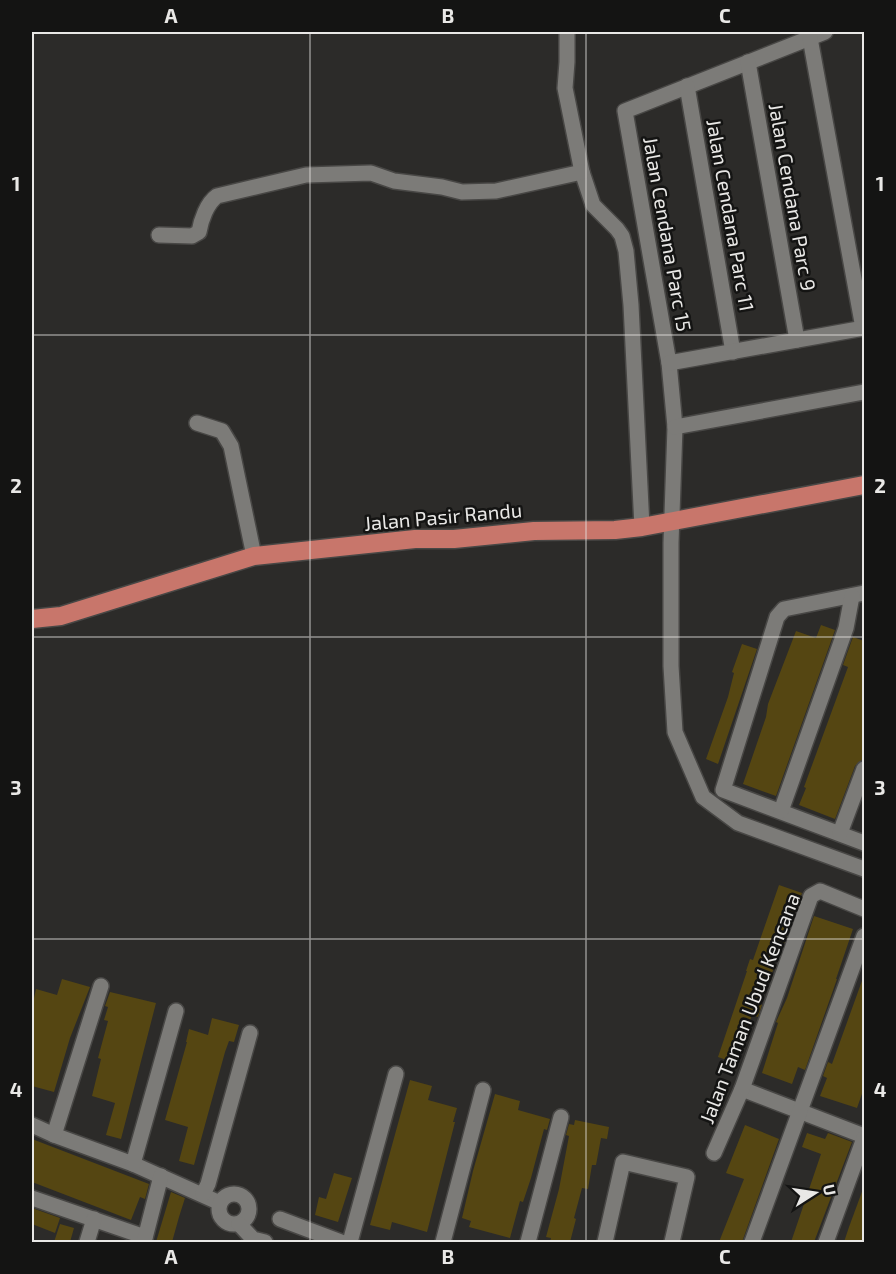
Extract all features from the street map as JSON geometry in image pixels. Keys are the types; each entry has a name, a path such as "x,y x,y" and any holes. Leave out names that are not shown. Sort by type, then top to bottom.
{"main road":[{"name":"Jalan Pasir Randu","path":"32,619 61,616 254,556 416,539 454,539 534,531 615,530 642,527 864,485"}],"street":[{"path":"567,32 565,88 582,172 593,205 617,229 622,236 626,251 631,305 642,527"},
{"path":"687,86 825,32"},
{"path":"669,363 864,328 810,38"},
{"name":"Jalan Cendana Parc 9","path":"748,62 797,340"},
{"name":"Jalan Cendana Parc 15","path":"687,86 625,111 669,363 675,427 671,521 671,666 675,732 703,797 738,823 864,869"},
{"name":"Jalan Cendana Parc 11","path":"687,86 733,352"},
{"path":"159,235 192,236 199,232 210,201 217,196 236,190 276,184 306,175 372,173 394,181 462,192 496,191 582,172"},
{"path":"675,427 864,392"},
{"path":"197,423 222,431 231,446 254,556"},
{"path":"782,811 858,595"},
{"path":"858,595 784,609 777,617 723,790 864,843"},
{"path":"840,833 864,769"},
{"name":"Jalan Taman Ubud Kencana","path":"714,1154 742,1089 811,896 820,891 864,909"},
{"path":"752,1242 864,936"},
{"path":"54,1136 101,986"},
{"path":"133,1164 176,1011"},
{"path":"204,1194 250,1033"},
{"path":"350,1242 396,1074"},
{"path":"742,1089 864,1137 826,1242"},
{"path":"443,1242 483,1090"},
{"path":"528,1242 561,1118"},
{"path":"32,1125 54,1136 133,1164 220,1203"},
{"path":"605,1242 623,1162 687,1177 672,1242"},
{"path":"32,1198 94,1219 144,1240 161,1176"},
{"path":"237,1194 246,1199 248,1203 247,1218 239,1224 229,1224 219,1213 220,1203 227,1195 237,1194"},
{"path":"87,1242 94,1219"},
{"path":"280,1219 342,1242"},
{"path":"239,1224 257,1241"}],"building":[{"path":"821,625 835,630 776,796 743,784 766,717 768,704 796,631 816,638"},
{"path":"853,637 864,641 864,753 862,760 855,766 835,819 799,805 848,667 843,665"},
{"path":"742,644 757,649 718,764 706,759 728,697 734,673 732,672"},
{"path":"779,885 802,893 784,944 778,941 769,966 774,968 759,1003 762,1005 758,1017 752,1015 735,1063 718,1057 750,959 753,960"},
{"path":"814,916 853,929 805,1070 798,1067 792,1084 762,1073 778,1023 776,1022 787,998"},
{"path":"863,978 864,1088 857,1108 820,1096 827,1078 823,1076 828,1062 832,1064"},
{"path":"62,979 90,987 70,1038 54,1092 32,1086 32,1007 36,989 57,995"},
{"path":"110,992 156,1003 121,1139 106,1135 115,1103 92,1096 101,1059 98,1058 108,1021 104,1020 108,1007 105,1006"},
{"path":"212,1018 239,1025 234,1042 229,1041 225,1052 194,1165 179,1161 188,1127 165,1120 189,1029 208,1035"},
{"path":"410,1080 432,1086 428,1100 457,1108 427,1232 392,1222 390,1230 370,1225"},
{"path":"495,1094 520,1101 518,1110 550,1119 547,1130 544,1129 531,1178 523,1202 520,1201 510,1238 469,1227 471,1221 462,1218"},
{"path":"575,1120 609,1127 607,1139 601,1138 596,1165 592,1165 588,1189 582,1188 570,1242 550,1242 551,1238 546,1237 559,1189 569,1136 566,1135 569,1124 574,1125"},
{"path":"745,1125 779,1139 742,1242 719,1242 744,1179 726,1173"},
{"path":"807,1133 825,1139 828,1133 852,1142 814,1242 791,1242 821,1154 802,1147"},
{"path":"32,1139 149,1184 145,1199 140,1197 131,1220 32,1182"},
{"path":"334,1173 352,1178 338,1222 315,1215 319,1197 326,1199"},
{"path":"863,1189 864,1242 844,1242 849,1227"},
{"path":"171,1192 185,1198 172,1242 156,1242"},
{"path":"32,1208 60,1218 55,1233 32,1224"},
{"path":"60,1224 74,1228 70,1242 54,1242"}]}
